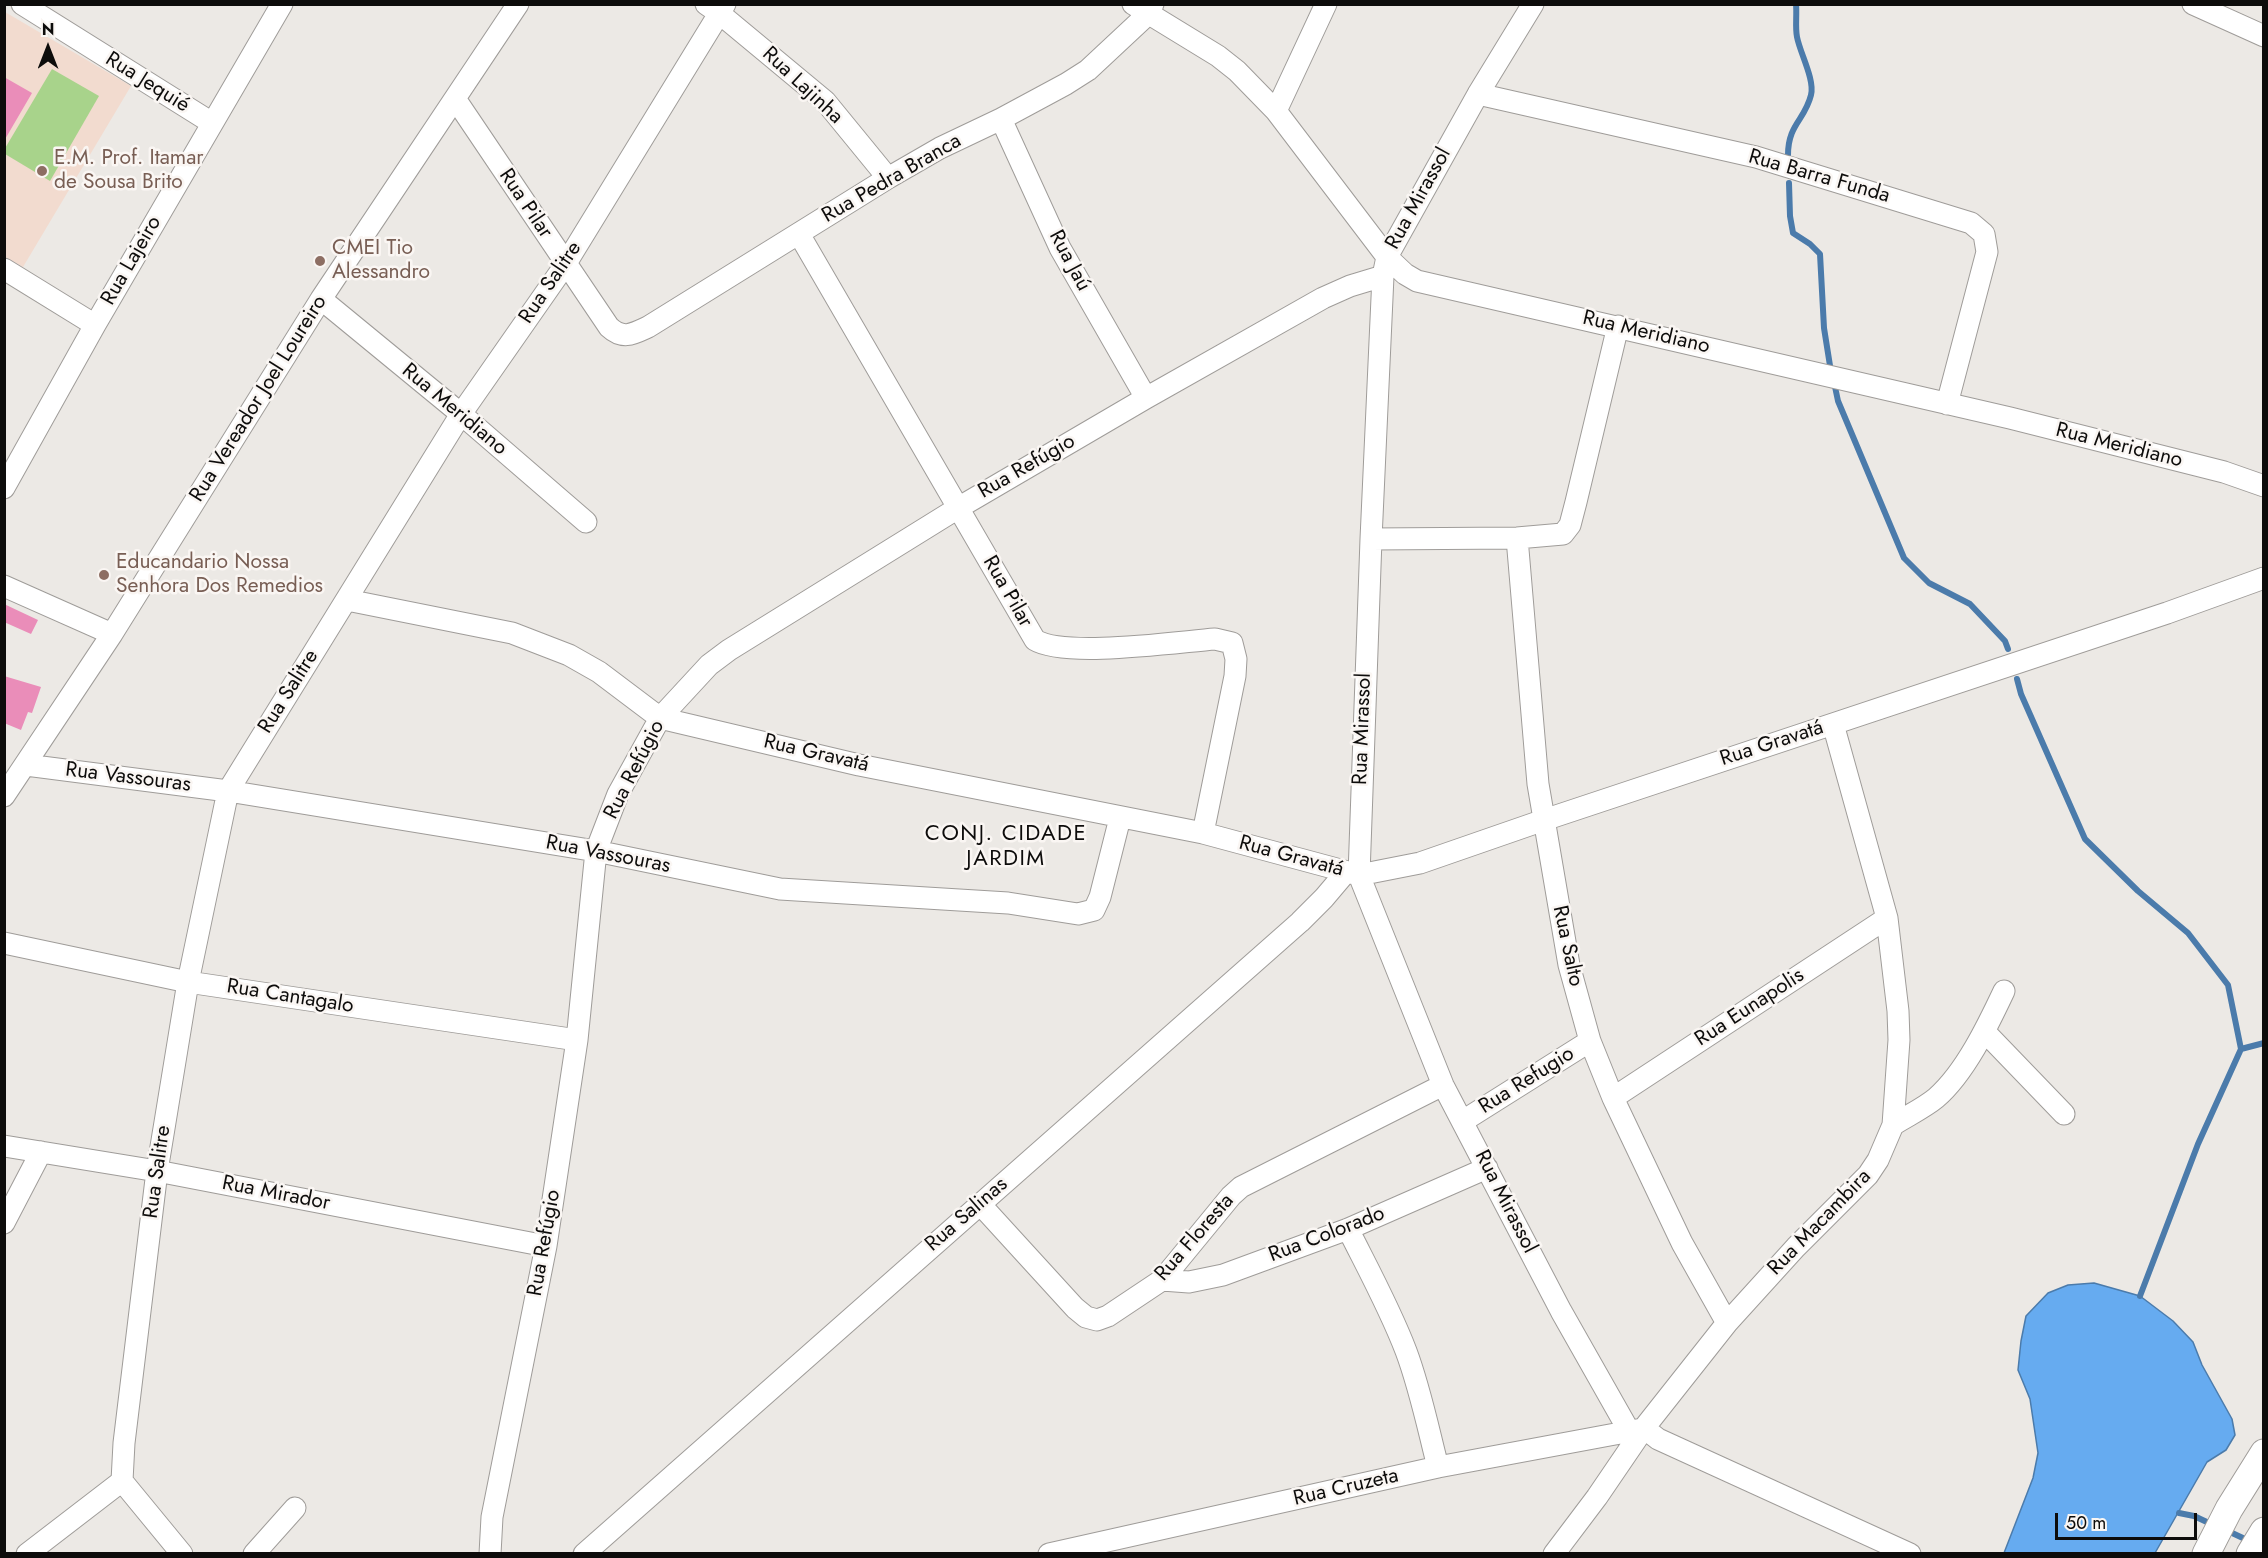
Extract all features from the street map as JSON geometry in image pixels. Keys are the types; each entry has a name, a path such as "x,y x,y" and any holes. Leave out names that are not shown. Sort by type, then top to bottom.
{"main road":[{"path":"2206,1554 2229,1509 2264,1453"},
{"path":"2250,1554 2264,1531"}],"street":[{"name":"Rua Jequié","path":"22,4 212,123"},
{"name":"Rua Lajeiro","path":"4,488 95,325 282,4"},
{"name":"Rua Vereador Joel Loureiro","path":"4,796 112,633 321,299 518,4"},
{"path":"1276,111 1326,4"},
{"name":"Rua Mirassol","path":"1533,4 1478,94 1385,267 1353,874 1443,1085 1561,1311 1636,1430"},
{"path":"2193,4 2264,36"},
{"name":"Rua Lajinha","path":"717,7 825,101 888,178"},
{"name":"Rua Salitre","path":"122,1481 124,1443 157,1171 188,982 228,791 460,414 565,265 717,7"},
{"name":"Rua Meridiano","path":"1144,8 1218,56 1237,71 1276,111 1385,267 1434,286 1618,326 1947,404 2224,472 2264,486"},
{"name":"Rua Pedra Branca","path":"618,334 626,336 648,327 888,178 1088,70 1144,8"},
{"name":"Rua Barra Funda","path":"1478,94 1756,157 1971,223 1984,234 1987,252 1947,404"},
{"name":"Rua Pilar","path":"456,100 565,265 609,327 618,334"},
{"name":"Rua Jaú","path":"1001,119 1059,248 1146,398"},
{"name":"Rua Pilar","path":"799,234 1035,640 1043,645 1057,648 1093,648 1215,639 1232,643 1236,659 1235,676 1203,833"},
{"name":"Rua Refúgio","path":"490,1554 492,1517 546,1246 577,1040 596,851 618,794 660,718 709,665 729,650 958,508 1146,398 1323,298 1385,267"},
{"path":"4,269 95,325"},
{"name":"Rua Meridiano","path":"321,299 586,522"},
{"path":"1371,539 1517,538 1563,534 1570,525 1618,326"},
{"name":"Rua Salto","path":"1517,538 1535,758 1569,965 1590,1041 1613,1098 1682,1243 1727,1323"},
{"name":"Rua Gravatá","path":"347,600 512,633 569,655 599,672 660,718 860,765 1203,833 1353,874 1420,863 2167,613 2264,578"},
{"path":"4,586 112,633"},
{"name":"Rua Macambira","path":"1554,1554 1597,1497 1636,1430 1727,1323 1796,1247 1859,1186 1878,1160 1893,1125 1899,1040 1898,1011 1887,918 1833,724"},
{"name":"Rua Vassouras","path":"26,765 228,791 596,851 780,890 1008,903 1064,912 1085,913 1094,910 1100,897 1120,818"},
{"name":"Rua Salinas","path":"584,1554 1353,874"},
{"name":"Rua Eunapolis","path":"1613,1098 1887,918"},
{"name":"Rua Cantagalo","path":"4,943 188,982 577,1040"},
{"path":"1893,1125 1934,1099 1948,1087 1985,1032 2004,991"},
{"path":"1985,1032 2064,1114"},
{"name":"Rua Refugio","path":"1463,1121 1590,1041"},
{"name":"Rua Floresta","path":"980,1203 1075,1308 1086,1317 1097,1320 1108,1316 1162,1280 1241,1187 1443,1085"},
{"name":"Rua Mirador","path":"4,1146 157,1171 546,1246"},
{"path":"4,1223 41,1152"},
{"name":"Rua Colorado","path":"1162,1280 1201,1281 1348,1229 1487,1168"},
{"path":"1348,1229 1393,1318 1406,1352 1415,1376 1438,1467"},
{"path":"1636,1430 1910,1554"},
{"name":"Rua Cruzeta","path":"1049,1554 1438,1467 1636,1430"},
{"path":"27,1554 122,1481 182,1554"},
{"path":"254,1554 295,1508"}],"shaded area":[{"name":"E.M. Prof. Itamar de Sousa Brito","path":"5,12 131,86 23,267 5,257"}],"green space":[{"path":"52,69 99,96 50,181 5,154 4,150"}],"water":[{"path":"2094,1283 2140,1296 2173,1321 2193,1342 2202,1365 2232,1419 2235,1435 2226,1450 2207,1462 2155,1553 2004,1553 2033,1478 2038,1453 2030,1399 2018,1370 2026,1316 2048,1293 2068,1285"}],"building":[{"path":"4,77 32,93 4,141"},
{"path":"4,604 38,620 31,634 4,622"},
{"path":"4,676 41,687 32,713 28,712 21,730 4,723"}],"waterway":[{"path":"1788,155 1791,136 1805,111 1812,89 1797,37 1796,4"},
{"path":"1789,183 1793,233 1820,254 1824,328 1831,372"},
{"path":"1834,382 1838,401 1904,558 1929,583 1970,604 2005,641 2008,649"},
{"path":"2017,679 2021,694 2085,839 2138,891 2188,933 2228,985 2241,1049 2198,1144 2140,1296"},
{"path":"2241,1049 2264,1043"},
{"path":"2179,1513 2194,1516 2209,1523"},
{"path":"2230,1532 2245,1539"}],"place":[{"name":"E.M. Prof. Itamar de Sousa Brito","path":"42,171"},
{"name":"CMEI Tio Alessandro","path":"320,261"},
{"name":"Educandario Nossa Senhora Dos Remedios","path":"104,575"}],"district":[{"name":"CONJ. CIDADE JARDIM","path":"1006,848"}]}
